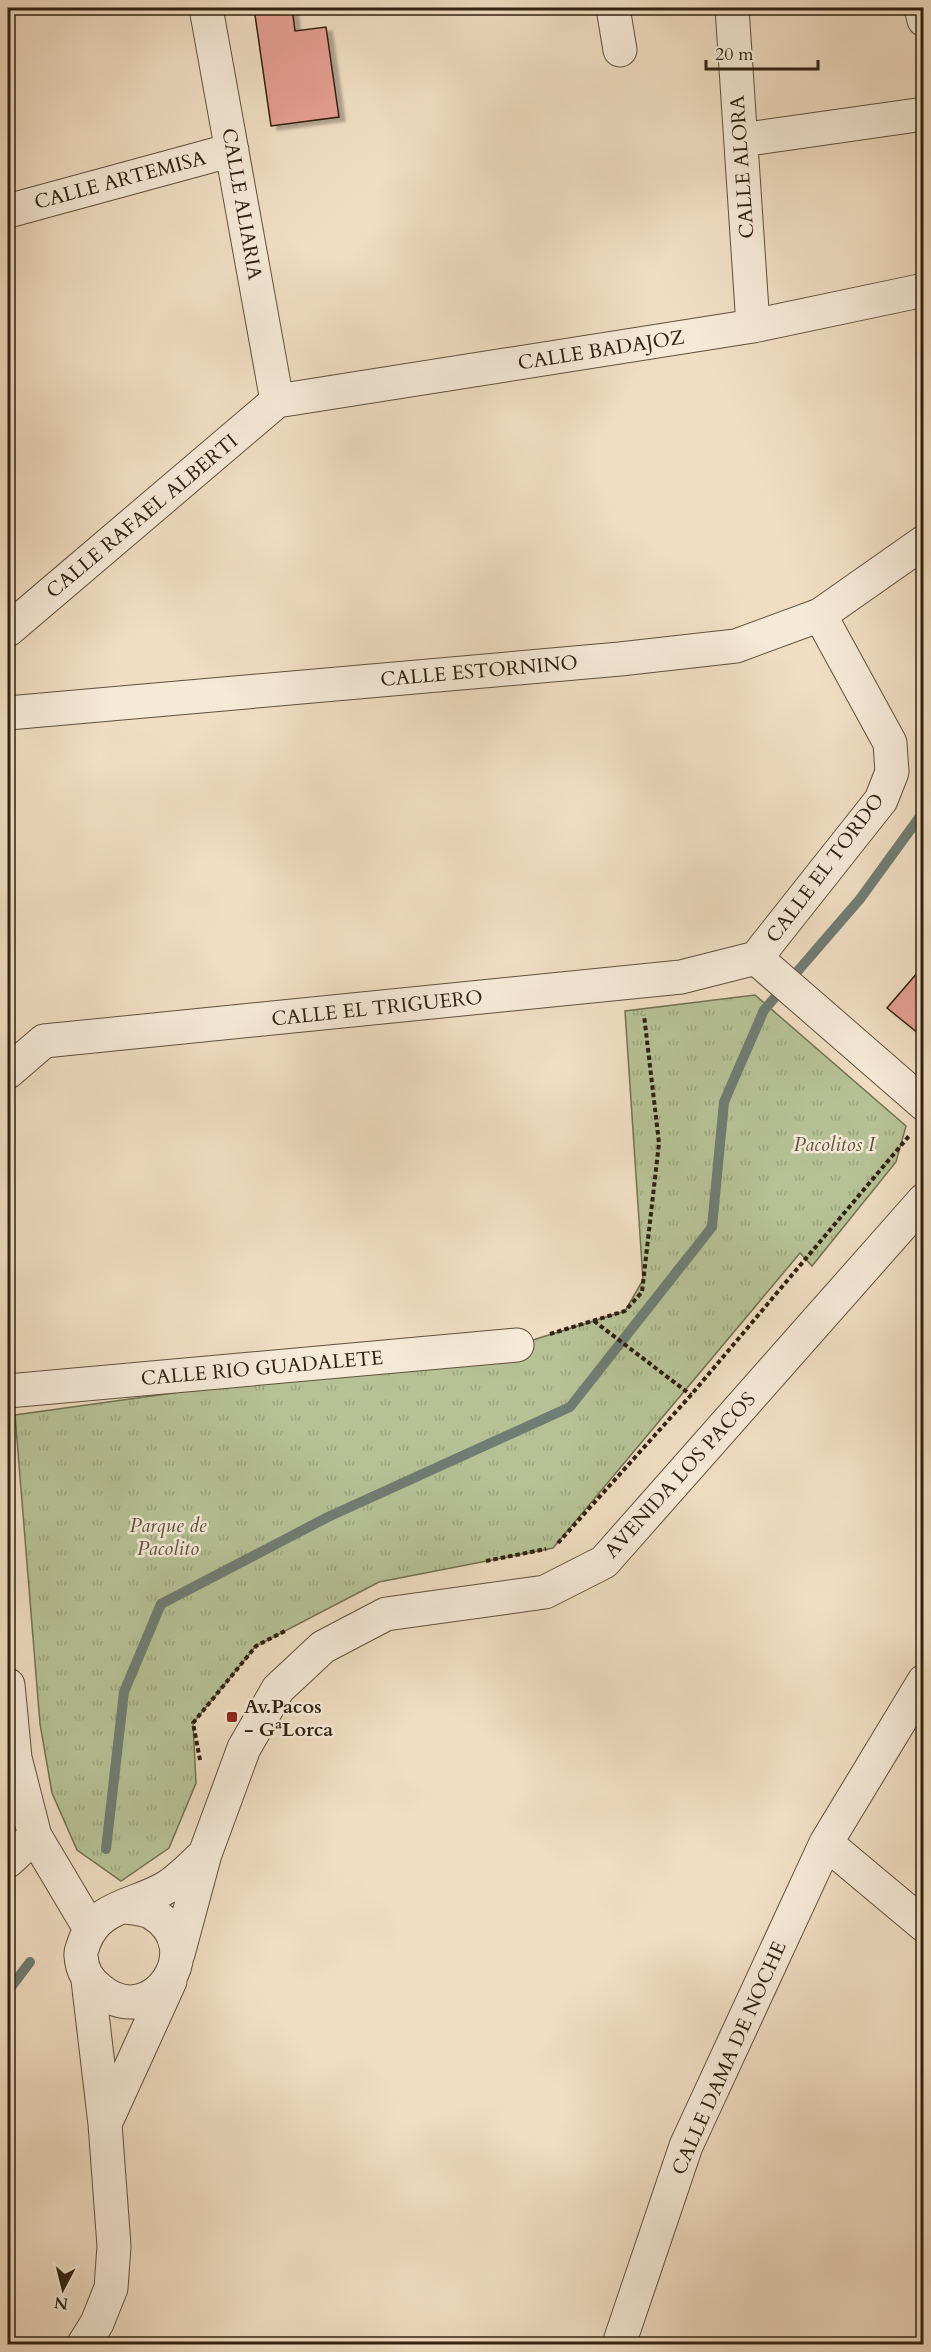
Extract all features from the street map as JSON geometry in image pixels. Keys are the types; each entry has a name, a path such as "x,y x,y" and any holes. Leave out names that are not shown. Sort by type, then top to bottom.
{"street":[{"name":"CALLE ALIARIA","path":"206,8 277,401"},
{"path":"613,8 620,50"},
{"name":"CALLE ALORA","path":"732,8 753,326"},
{"path":"921,8 924,20"},
{"path":"741,140 924,114"},
{"name":"CALLE ARTEMISA","path":"8,211 232,150"},
{"name":"CALLE BADAJOZ","path":"277,401 753,326 924,290"},
{"name":"CALLE RAFAEL ALBERTI","path":"8,630 277,401"},
{"name":"CALLE ESTORNINO","path":"8,713 620,659 736,645 820,615 924,542"},
{"name":"CALLE EL TORDO","path":"756,958 881,800 892,772 890,743 820,615"},
{"path":"756,958 920,1116"},
{"name":"CALLE EL TRIGUERO","path":"8,1072 44,1041 681,977 756,958"},
{"name":"AVENIDA LOS PACOS","path":"105,2124 174,1967 205,1854 244,1748 278,1689 323,1647 386,1614 545,1592 604,1562 924,1200"},
{"name":"CALLE RIO GUADALETE","path":"8,1391 517,1345"},
{"name":"CALLE DAMA DE NOCHE","path":"619,2344 686,2146 826,1843 924,1681"},
{"path":"8,1685 15,1758 35,1836 89,1927"},
{"path":"8,1861 35,1836"},
{"path":"826,1843 924,1925"},
{"name":"AVENIDA LOS PACOS","path":"125,1907 167,1886 205,1854"},
{"path":"125,1907 151,1912 170,1929 174,1967 146,2001 113,2001 88,1980 80,1954 89,1927 105,1913 125,1907"},
{"name":"AVENIDA LOS PACOS","path":"84,2344 111,2288 114,2246 105,2124 88,1980"}],"path":[{"path":"517,1345 625,1311 642,1292 659,1143 641,981"},
{"path":"484,1562 553,1548 691,1395 920,1116"},
{"path":"594,1321 691,1395"},
{"path":"205,1767 199,1758 193,1723 256,1646 287,1630"}],"green space":[{"name":"Parque de Pacolito","path":"755,995 906,1126 896,1162 812,1266 800,1253 553,1548 379,1582 256,1646 193,1723 196,1783 169,1848 121,1881 77,1850 52,1793 40,1724 15,1415 517,1345 625,1311 643,1280 625,1011"}],"building":[{"path":"254,8 292,8 295,31 326,27 339,117 271,126"},
{"path":"924,965 924,1038 887,1008"}],"waterway":[{"path":"106,1849 124,1692 161,1604 328,1517 570,1407 712,1227 724,1102 764,1010 860,899 924,811"},
{"path":"8,1991 30,1962"}],"place":[{"name":"Av.Pacos - GªLorca","path":"232,1717"}],"park label":[{"name":"Pacolitos I","path":"834,1144"}]}
